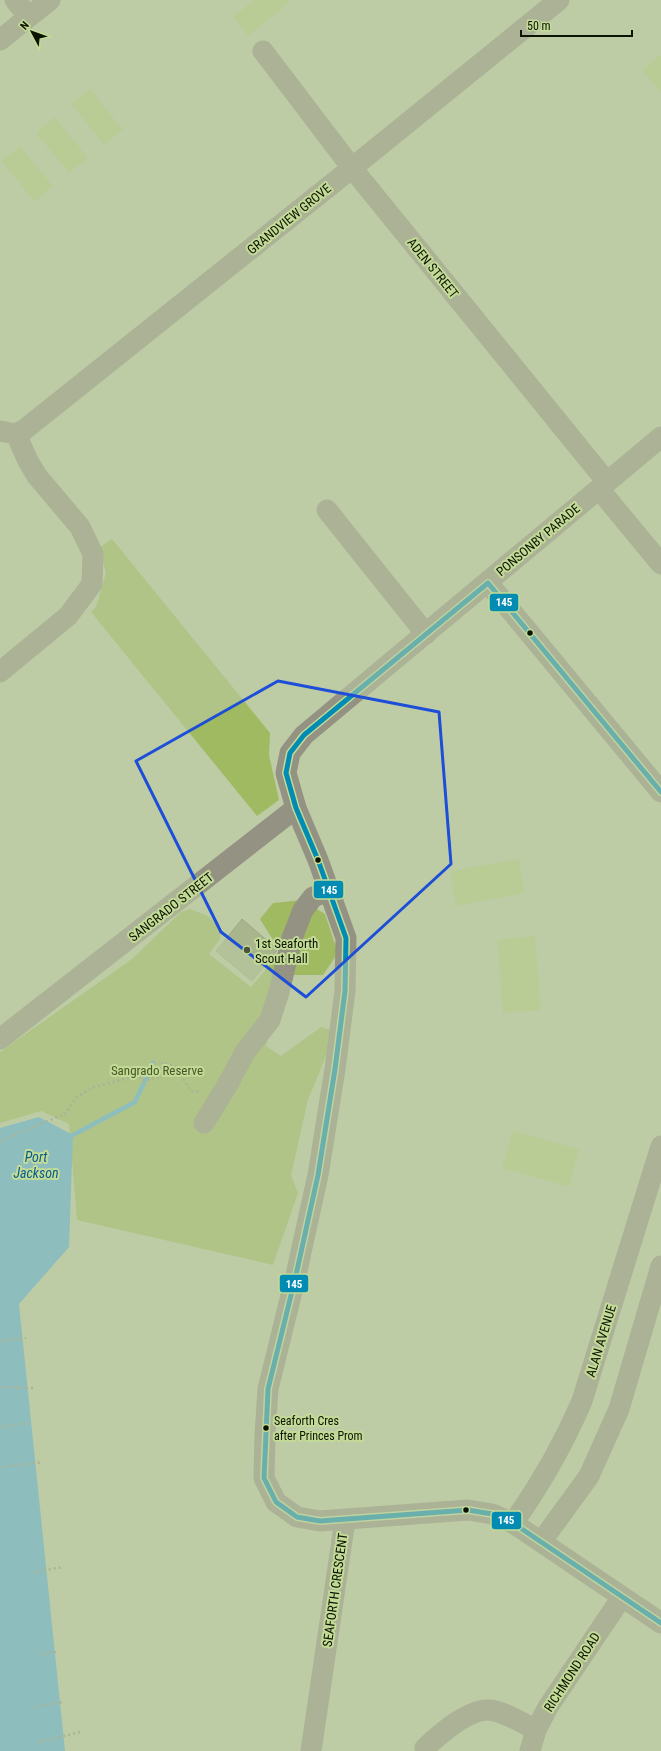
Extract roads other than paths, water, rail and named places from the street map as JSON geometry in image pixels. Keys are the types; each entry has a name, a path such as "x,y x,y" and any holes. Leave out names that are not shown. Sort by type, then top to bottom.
{"street":[{"path":"15,0 29,17"},
{"path":"0,40 50,0"},
{"name":"GRANDVIEW GROVE","path":"8,433 24,430 352,168 559,0"},
{"name":"ADEN STREET","path":"263,51 352,168 603,486 661,564"},
{"path":"0,672 68,616 92,584 93,554 80,527 37,476 8,433"},
{"name":"PONSONBY PARADE","path":"296,808 286,773 290,753 304,735 488,583 661,437"},
{"path":"327,510 426,634"},
{"path":"488,583 661,792"},
{"name":"SEAFORTH CRESCENT","path":"296,808 318,860 346,938 345,991 335,1069 318,1176 296,1276 268,1389 265,1435 264,1478 276,1502 297,1517 320,1521 345,1520 311,1751"},
{"name":"SANGRADO STREET","path":"0,1040 296,808"},
{"path":"204,1123 228,1084 245,1052 270,1020 279,992 292,938 303,910 313,897 329,891"},
{"name":"ALAN AVENUE","path":"513,1523 539,1486 568,1435 582,1401 661,1146"},
{"path":"541,1542 589,1476 619,1409 661,1266"},
{"path":"345,1520 468,1510 492,1514 513,1523 661,1623"},
{"name":"RICHMOND ROAD","path":"530,1751 536,1730 548,1707 622,1597"},
{"path":"425,1748 437,1737 471,1713 490,1710 513,1718 536,1730"}],"water":[{"name":"Port Jackson","path":"39,1117 73,1135 69,1247 19,1304 65,1751 0,1751 0,1128"}],"waterway":[{"path":"73,1135 135,1102 153,1063"}],"place":[{"name":"1st Seaforth Scout Hall","path":"247,950"},
{"name":"Seaforth Cres after Princes Prom","path":"266,1428"}],"park label":[{"name":"Sangrado Reserve","path":"157,1070"}]}
